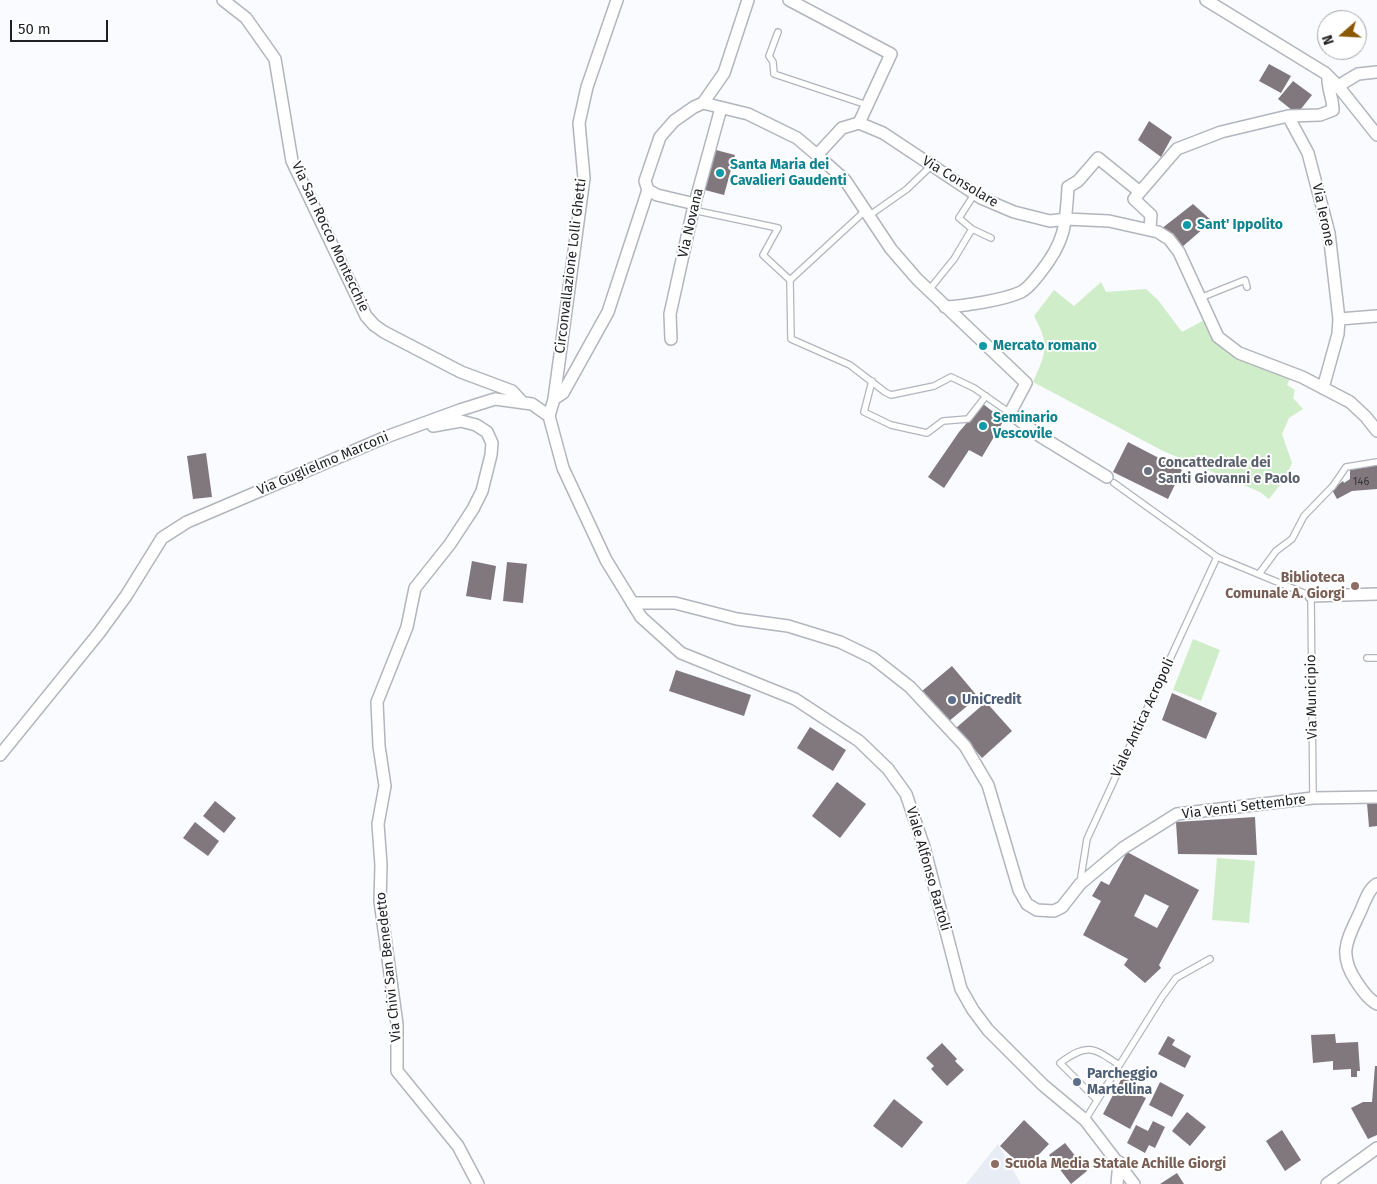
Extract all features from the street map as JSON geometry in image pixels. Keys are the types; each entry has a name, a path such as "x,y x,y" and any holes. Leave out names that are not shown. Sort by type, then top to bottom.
{"street":[{"name":"Via San Rocco Montecchie","path":"222,0 246,18 276,59 292,161 366,316 374,326 384,332 461,372 512,392 524,403"},
{"name":"Circonvallazione Lolli Ghetti","path":"549,416 554,399 584,178 579,122 587,87 618,0"},
{"path":"554,399 563,392 608,312 648,190 645,181 660,137 674,120 703,103 724,73 748,0"},
{"path":"789,0 891,54 859,123 842,128 817,155"},
{"path":"1206,0 1310,63 1328,76 1377,135"},
{"path":"1338,86 1358,74 1377,72"},
{"path":"1150,229 1151,214 1134,199 1177,149 1221,132 1288,116 1320,115 1333,110 1328,76"},
{"path":"703,103 748,114 797,138 845,180 891,249 945,306 1026,383 1010,412 1040,436 1110,480"},
{"name":"Via Novana","path":"671,339 670,314 694,207 721,108"},
{"name":"Via Ierone","path":"1288,116 1308,154 1324,208 1329,233 1339,319 1338,334 1323,388"},
{"name":"Via Consolare","path":"859,123 883,133 975,193 1014,212 1050,221 1066,219 1108,221 1150,229 1168,239 1179,252 1218,336 1228,346 1239,353 1302,378 1350,402 1366,417 1377,432"},
{"path":"945,306 961,306 1023,292 1060,246 1066,219 1068,187 1078,181 1098,158 1140,192"},
{"path":"648,190 657,195 694,207"},
{"path":"1339,319 1377,316"},
{"name":"Via Guglielmo Marconi","path":"0,754 99,633 126,596 162,538 186,522 386,436 495,399 532,404 549,416"},
{"path":"549,416 563,468 606,560 632,603"},
{"name":"Via Chivi San Benedetto","path":"424,423 432,427 461,421 476,424 487,432 492,443 488,471 482,491 461,528 415,588 407,628 377,702 379,746 385,786 378,824 381,865 380,901 397,1024 397,1071 458,1146 478,1184"},
{"path":"1311,596 1377,594"},
{"name":"Via Venti Settembre","path":"632,603 675,603 737,619 788,626 840,642 873,658 910,687 965,746 988,784 1000,821 1010,865 1019,890 1027,904 1037,910 1054,911 1062,907 1080,884 1123,848 1177,814 1313,798 1377,797"},
{"name":"Viale Alfonso Bartoli","path":"632,603 641,617 681,654 795,699 859,741 888,769 906,794 924,847 961,989 973,1010 988,1030 1043,1085 1085,1120 1134,1184"},
{"path":"1377,884 1372,886 1347,942 1344,954 1351,973 1358,984 1367,997 1377,1004"},
{"path":"1326,1184 1377,1148"},
{"path":"1117,1184 1118,1162"}],"lane":[{"path":"778,32 769,56 773,62 774,74 867,105"},
{"path":"790,280 868,212 907,189 932,165"},
{"path":"975,193 959,218 972,228 991,238"},
{"path":"694,207 778,228 763,255 790,280 791,339 850,365 891,395 934,386 951,377 986,396 1010,412"},
{"path":"929,290 954,259 972,228"},
{"path":"1200,298 1245,280 1247,287"},
{"path":"872,381 864,412 891,425 927,433 943,420 968,419 986,396"},
{"path":"1260,574 1276,551 1292,539 1304,516 1333,486 1346,467 1377,462"},
{"path":"1110,480 1217,556 1311,596"},
{"name":"Viale Antica Acropoli","path":"1080,884 1087,839 1217,556"},
{"name":"Via Municipio","path":"1311,596 1313,798"},
{"path":"1367,658 1377,658"},
{"path":"1085,1120 1162,997 1176,978 1210,959"},
{"path":"1097,1100 1060,1063 1076,1051 1088,1048 1098,1050 1119,1065"}],"shaded area":[{"name":"Scuola Media Statale Achille Giorgi","path":"998,1144 1021,1184 966,1184"}],"green space":[{"path":"1101,282 1106,292 1146,289 1158,300 1182,332 1208,318 1211,334 1292,374 1287,385 1295,390 1293,398 1303,409 1289,418 1282,434 1292,463 1284,480 1269,499 1260,492 1163,451 1033,382 1041,364 1044,349 1042,334 1034,316 1054,290 1074,306"},
{"path":"1193,639 1220,650 1201,701 1173,690"},
{"path":"1217,858 1255,861 1249,923 1212,920"}],"building":[{"path":"1269,64 1291,76 1281,93 1259,81"},
{"path":"1293,81 1312,95 1297,114 1278,99"},
{"path":"1149,121 1172,137 1161,157 1138,140"},
{"name":"Santa Maria dei Cavalieri Gaudenti","path":"716,150 735,155 724,195 705,190"},
{"name":"Sant' Ippolito","path":"1193,204 1212,221 1181,248 1161,229"},
{"path":"983,404 1004,420 982,457 969,450 944,488 928,477 959,432"},
{"name":"Concattedrale dei Santi Giovanni e Paolo","path":"1128,442 1182,470 1168,499 1113,472"},
{"path":"206,453 212,497 193,499 187,456"},
{"path":"1377,465 1377,489 1352,491 1337,499 1332,490 1343,481 1344,483 1350,479 1350,467"},
{"path":"472,561 496,566 491,600 466,596"},
{"path":"507,562 527,564 523,603 503,601"},
{"path":"952,666 978,697 948,722 922,691"},
{"path":"676,670 751,695 744,716 669,691"},
{"path":"1172,693 1217,713 1206,739 1162,720"},
{"path":"986,702 1012,731 982,758 956,728"},
{"path":"810,727 846,750 833,771 797,748"},
{"path":"837,782 866,804 840,838 812,816"},
{"path":"215,801 236,818 224,833 203,816"},
{"path":"1367,803 1377,803 1377,826 1369,827"},
{"path":"1255,817 1257,855 1178,854 1176,822"},
{"path":"195,822 219,841 208,856 183,838"},
{"path":"1127,852 1199,890 1159,965 1161,968 1145,983 1124,965 1128,959 1083,935 1101,901 1092,896 1101,881 1109,885","holes":["1145,894 1169,906 1157,928 1134,916"]},
{"path":"1335,1034 1336,1043 1358,1042 1360,1071 1357,1071 1357,1077 1351,1077 1351,1069 1333,1070 1333,1061 1313,1063 1311,1035"},
{"path":"1168,1036 1175,1040 1172,1045 1191,1056 1185,1068 1158,1054"},
{"path":"942,1043 957,1059 955,1061 964,1070 947,1086 931,1069 934,1066 926,1058"},
{"path":"1375,1066 1377,1066 1377,1135 1368,1139 1351,1108 1363,1102 1372,1102"},
{"path":"1123,1076 1138,1084 1134,1092 1146,1098 1130,1129 1103,1114"},
{"path":"1160,1082 1184,1095 1172,1117 1149,1105"},
{"path":"894,1099 923,1122 902,1148 873,1126"},
{"path":"1187,1112 1206,1127 1190,1146 1172,1131"},
{"path":"1024,1120 1049,1144 1025,1169 1000,1146"},
{"path":"1153,1121 1165,1127 1155,1148 1149,1145 1145,1153 1127,1143 1136,1125 1148,1131"},
{"path":"1282,1130 1301,1160 1285,1171 1266,1141"},
{"path":"1065,1143 1087,1171 1071,1184 1049,1155"},
{"path":"1177,1173 1184,1184 1160,1184"}],"place":[{"name":"Santa Maria dei Cavalieri Gaudenti","path":"720,173"},
{"name":"Sant' Ippolito","path":"1187,225"},
{"name":"Mercato romano","path":"983,346"},
{"name":"Seminario Vescovile","path":"983,426"},
{"name":"Concattedrale dei Santi Giovanni e Paolo","path":"1148,471"},
{"name":"Biblioteca Comunale A. Giorgi","path":"1355,586"},
{"name":"UniCredit","path":"952,700"},
{"name":"Parcheggio Martellina","path":"1077,1082"},
{"name":"Scuola Media Statale Achille Giorgi","path":"995,1164"}]}
